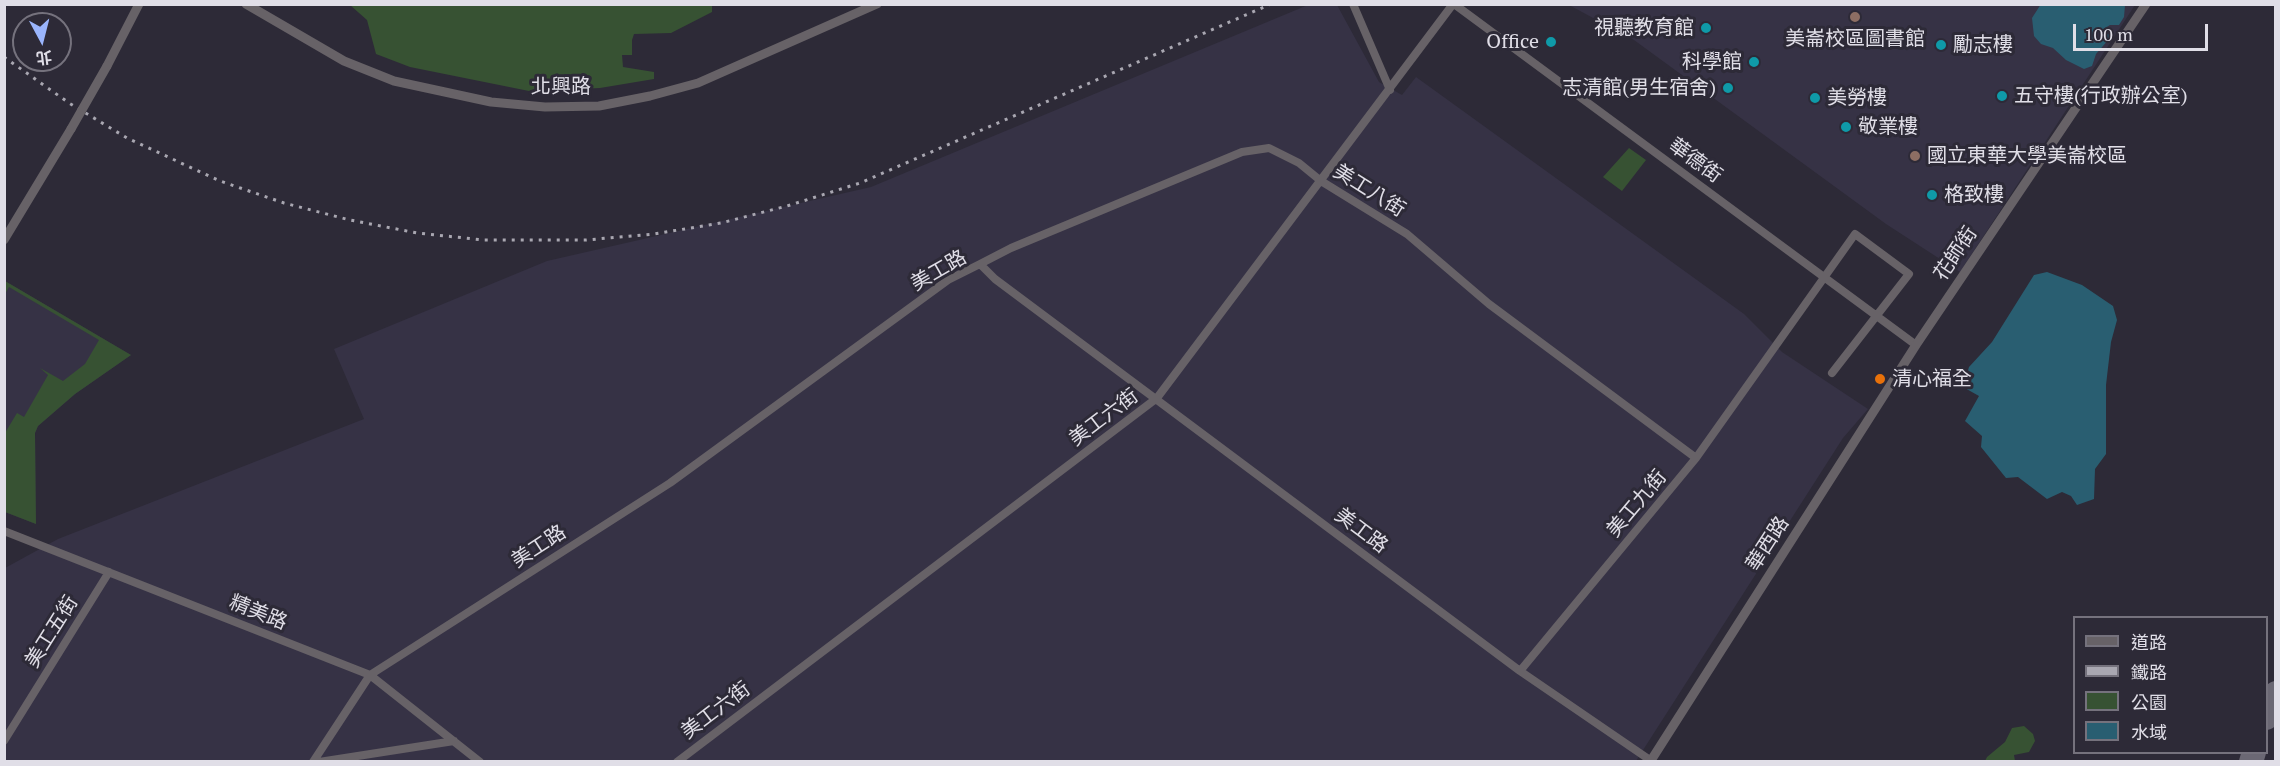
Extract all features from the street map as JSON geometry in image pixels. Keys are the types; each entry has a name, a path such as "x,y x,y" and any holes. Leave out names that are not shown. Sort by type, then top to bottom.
{"street":[{"path":"4,240 71,129 139,4"},
{"name":"北興路","path":"246,4 344,61 394,81 491,102 545,107 599,105 650,96 698,83 877,4"},
{"path":"1353,4 1390,90"},
{"name":"美工六街","path":"677,762 1157,398 1454,4"},
{"name":"華德街","path":"1454,4 1916,345"},
{"name":"花師街","path":"1916,345 2146,4"},
{"name":"美工八街","path":"980,264 1011,248 1242,152 1269,148 1299,163 1321,181 1407,234 1489,304 1696,458"},
{"name":"美工九街","path":"1520,671 1696,458 1855,234 1909,274 1877,317"},
{"name":"美工路","path":"313,762 370,675 670,483 948,280 980,264 995,279 1520,671 1650,761"},
{"path":"1832,373 1877,317"},
{"name":"華西路","path":"1650,761 1916,345"},
{"name":"精美路","path":"4,531 370,675 480,762"},
{"name":"美工五街","path":"4,741 109,572"},
{"path":"319,762 454,741"}],"shaded area":[{"path":"1308,5 1337,5 1379,82 1402,95 1416,77 1744,314 1782,352 1868,409 1843,438 1636,761 5,762 5,568 58,539 364,419 334,349 547,261 871,187"},
{"name":"國立東華大學美崙校區","path":"1569,5 2135,5 1960,272 1886,224 1634,40"},
{"path":"5,281 131,355 75,394 38,426 35,433 36,524 5,512"}],"green space":[{"path":"712,4 712,12 671,33 634,34 632,55 622,55 623,67 654,72 654,79 600,88 529,91 410,67 376,54 367,20 350,5"},
{"path":"1629,148 1646,160 1622,191 1603,177"},
{"path":"5,281 131,355 75,394 38,426 35,433 36,524 5,512 5,433 17,413 24,417 48,375 40,368 63,381 85,364 99,340 9,287 5,294"},
{"path":"2024,726 2033,734 2035,741 2029,752 2014,755 2015,761 1985,761 2005,742 2012,728"}],"water":[{"path":"2041,4 2125,5 2124,17 2119,25 2110,25 2098,32 2094,42 2097,43 2107,34 2111,35 2096,54 2092,66 2084,69 2066,60 2053,48 2041,44 2034,36 2032,18"},
{"path":"2047,272 2082,285 2113,306 2117,320 2111,342 2106,385 2106,454 2095,469 2094,499 2077,505 2071,496 2062,492 2047,499 2018,477 2006,478 1981,447 1982,436 1965,421 1979,396 1963,387 1969,367 1992,342 2034,275"}],"taxiway":[{"path":"2268,713 2276,693"},
{"path":"2251,762 2253,754"}],"railway":[{"path":"4,57 69,103 127,138 220,181 284,203 350,220 417,233 484,240 586,240 654,234 721,223 787,206 860,183 1271,4"}],"place":[{"name":"美崙校區圖書館","path":"1855,17"},
{"name":"視聽教育館","path":"1706,28"},
{"name":"Office","path":"1551,42"},
{"name":"勵志樓","path":"1941,45"},
{"name":"科學館","path":"1754,62"},
{"name":"志清館(男生宿舍)","path":"1728,88"},
{"name":"五守樓(行政辦公室)","path":"2002,96"},
{"name":"美勞樓","path":"1815,98"},
{"name":"敬業樓","path":"1846,127"},
{"name":"國立東華大學美崙校區","path":"1915,156"},
{"name":"格致樓","path":"1932,195"},
{"name":"清心福全","path":"1880,379"}]}
